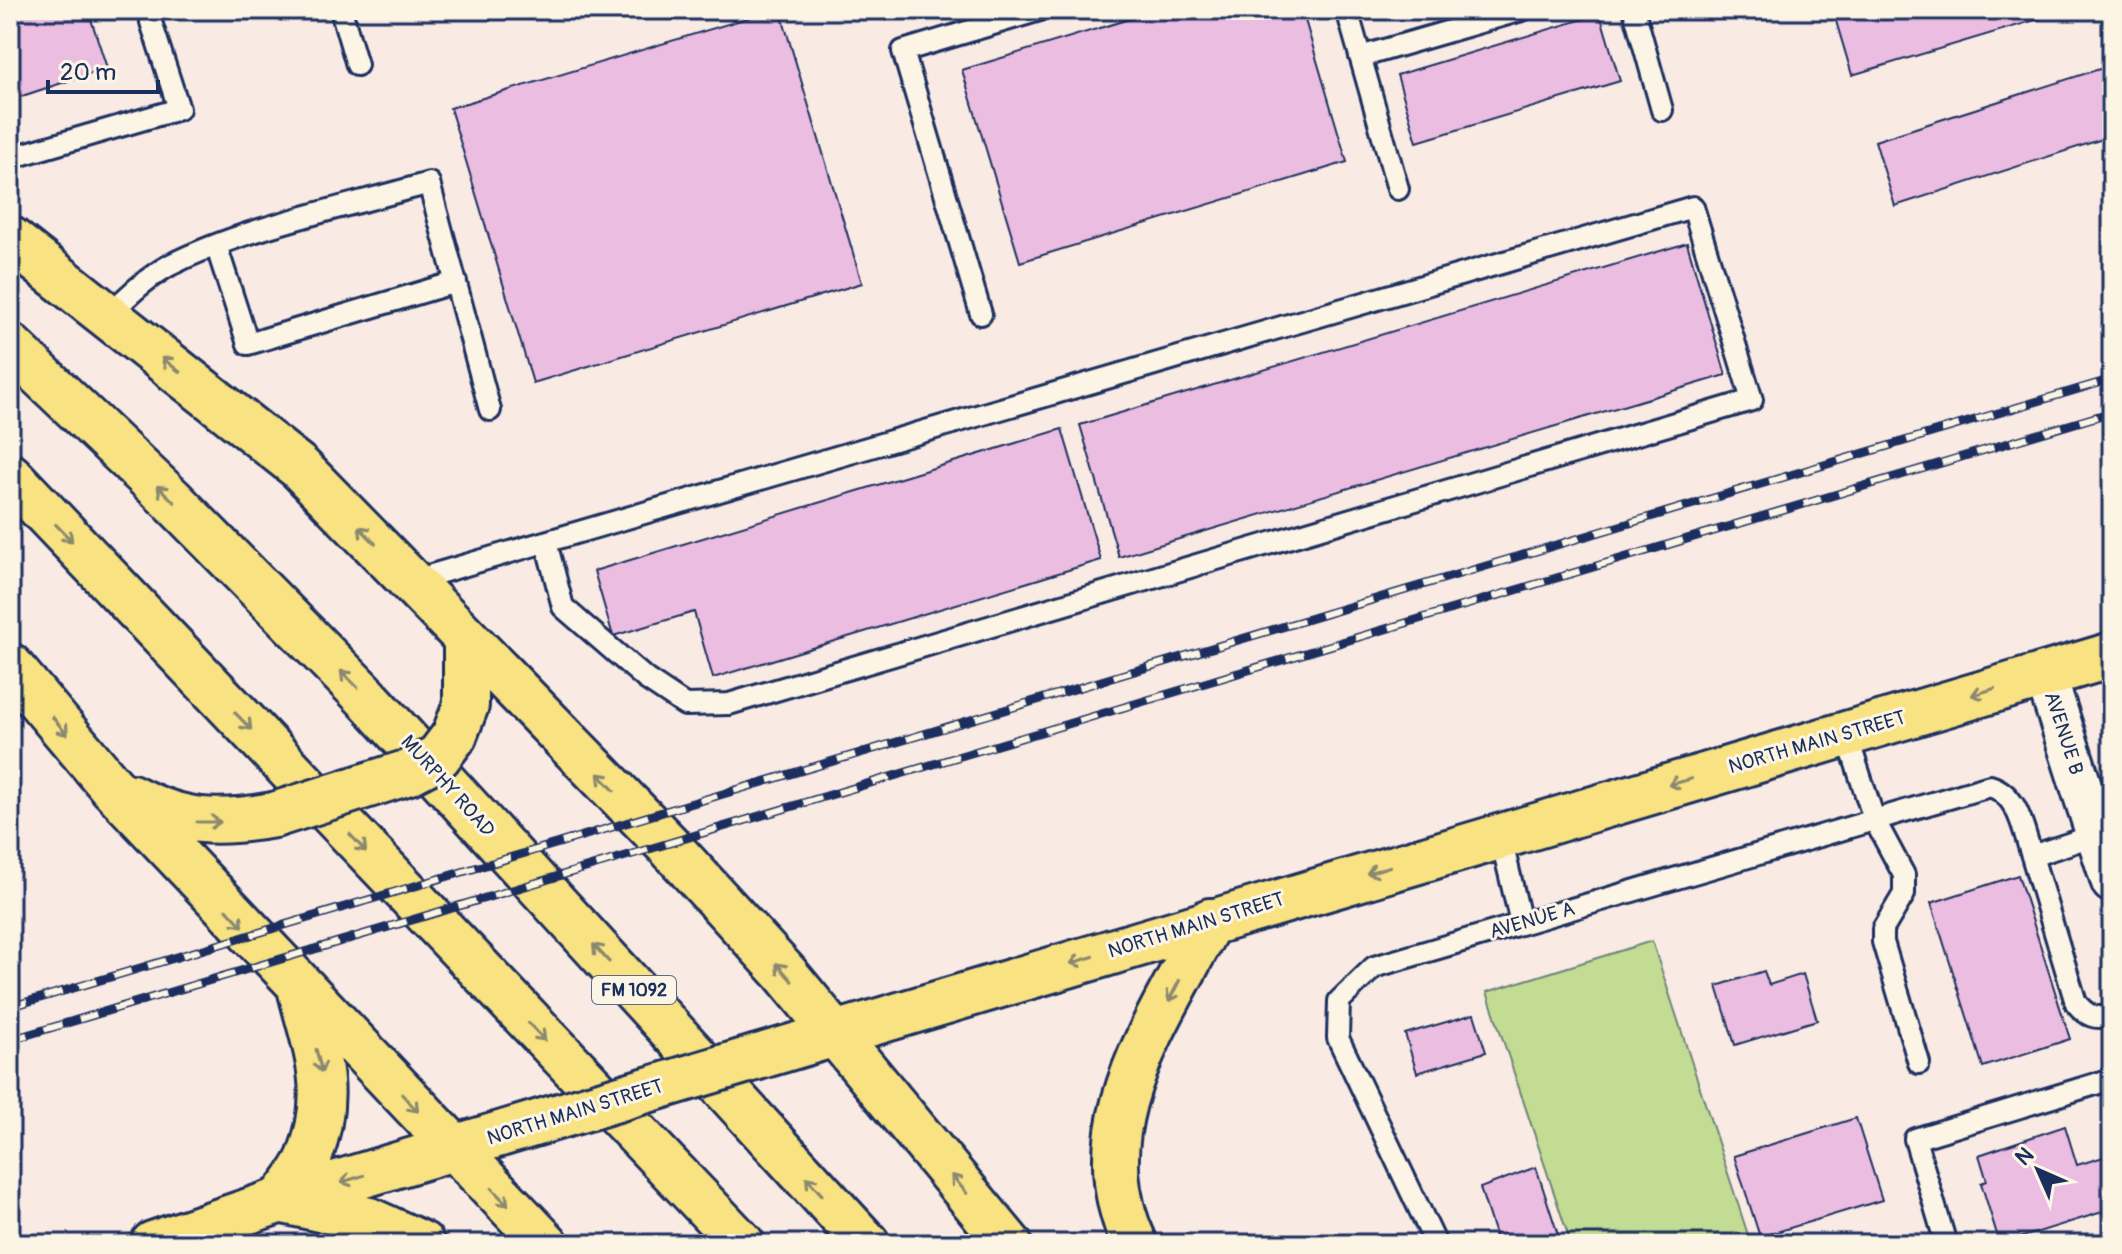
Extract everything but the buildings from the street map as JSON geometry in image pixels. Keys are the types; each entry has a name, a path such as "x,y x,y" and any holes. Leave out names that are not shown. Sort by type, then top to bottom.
{"main road":[{"path":"10,239 299,467 668,845 785,973 1009,1244"},
{"name":"MURPHY ROAD","path":"10,346 171,499 368,699 867,1244"},
{"path":"10,476 742,1244"},
{"path":"111,786 161,812 197,822 236,821 274,815 409,772 438,757 454,736 466,705 466,638"},
{"name":"NORTH MAIN STREET","path":"153,1244 281,1200 454,1150 833,1032 2112,655"},
{"path":"10,666 111,786 546,1244"},
{"path":"1135,1244 1124,1222 1113,1155 1122,1100 1144,1049 1210,921"},
{"path":"299,985 321,1065 324,1093 309,1159 281,1200 369,1220 422,1244"}],"street":[{"name":"AVENUE B","path":"2045,674 2112,882"}],"lane":[{"path":"341,10 357,65"},
{"path":"981,314 903,51 1040,10"},
{"path":"1347,10 1398,189"},
{"path":"1360,57 1522,10"},
{"path":"1634,10 1662,110"},
{"path":"10,158 179,109 151,22"},
{"path":"107,316 139,286 168,266 216,245 429,183 490,410"},
{"path":"411,581 1693,207 1752,400 729,704 685,705 646,679 563,607 546,542"},
{"path":"216,245 248,344 456,282"},
{"path":"1846,733 1874,819 1904,875 1904,894 1883,929 1883,942 1919,1063"},
{"name":"AVENUE A","path":"1436,1244 1338,1038 1339,1001 1374,967 1990,786 2004,790 2013,800 2032,856"},
{"path":"1500,834 1521,923"},
{"path":"2095,835 2032,856 2076,1003 2086,1015 2101,1018 2112,1015"},
{"path":"1946,1244 1915,1139 2112,1079"}],"green space":[{"path":"1652,941 1751,1244 1571,1244 1487,992"}],"railway":[{"path":"10,1007 2112,379"},
{"path":"10,1040 2112,412"}]}
